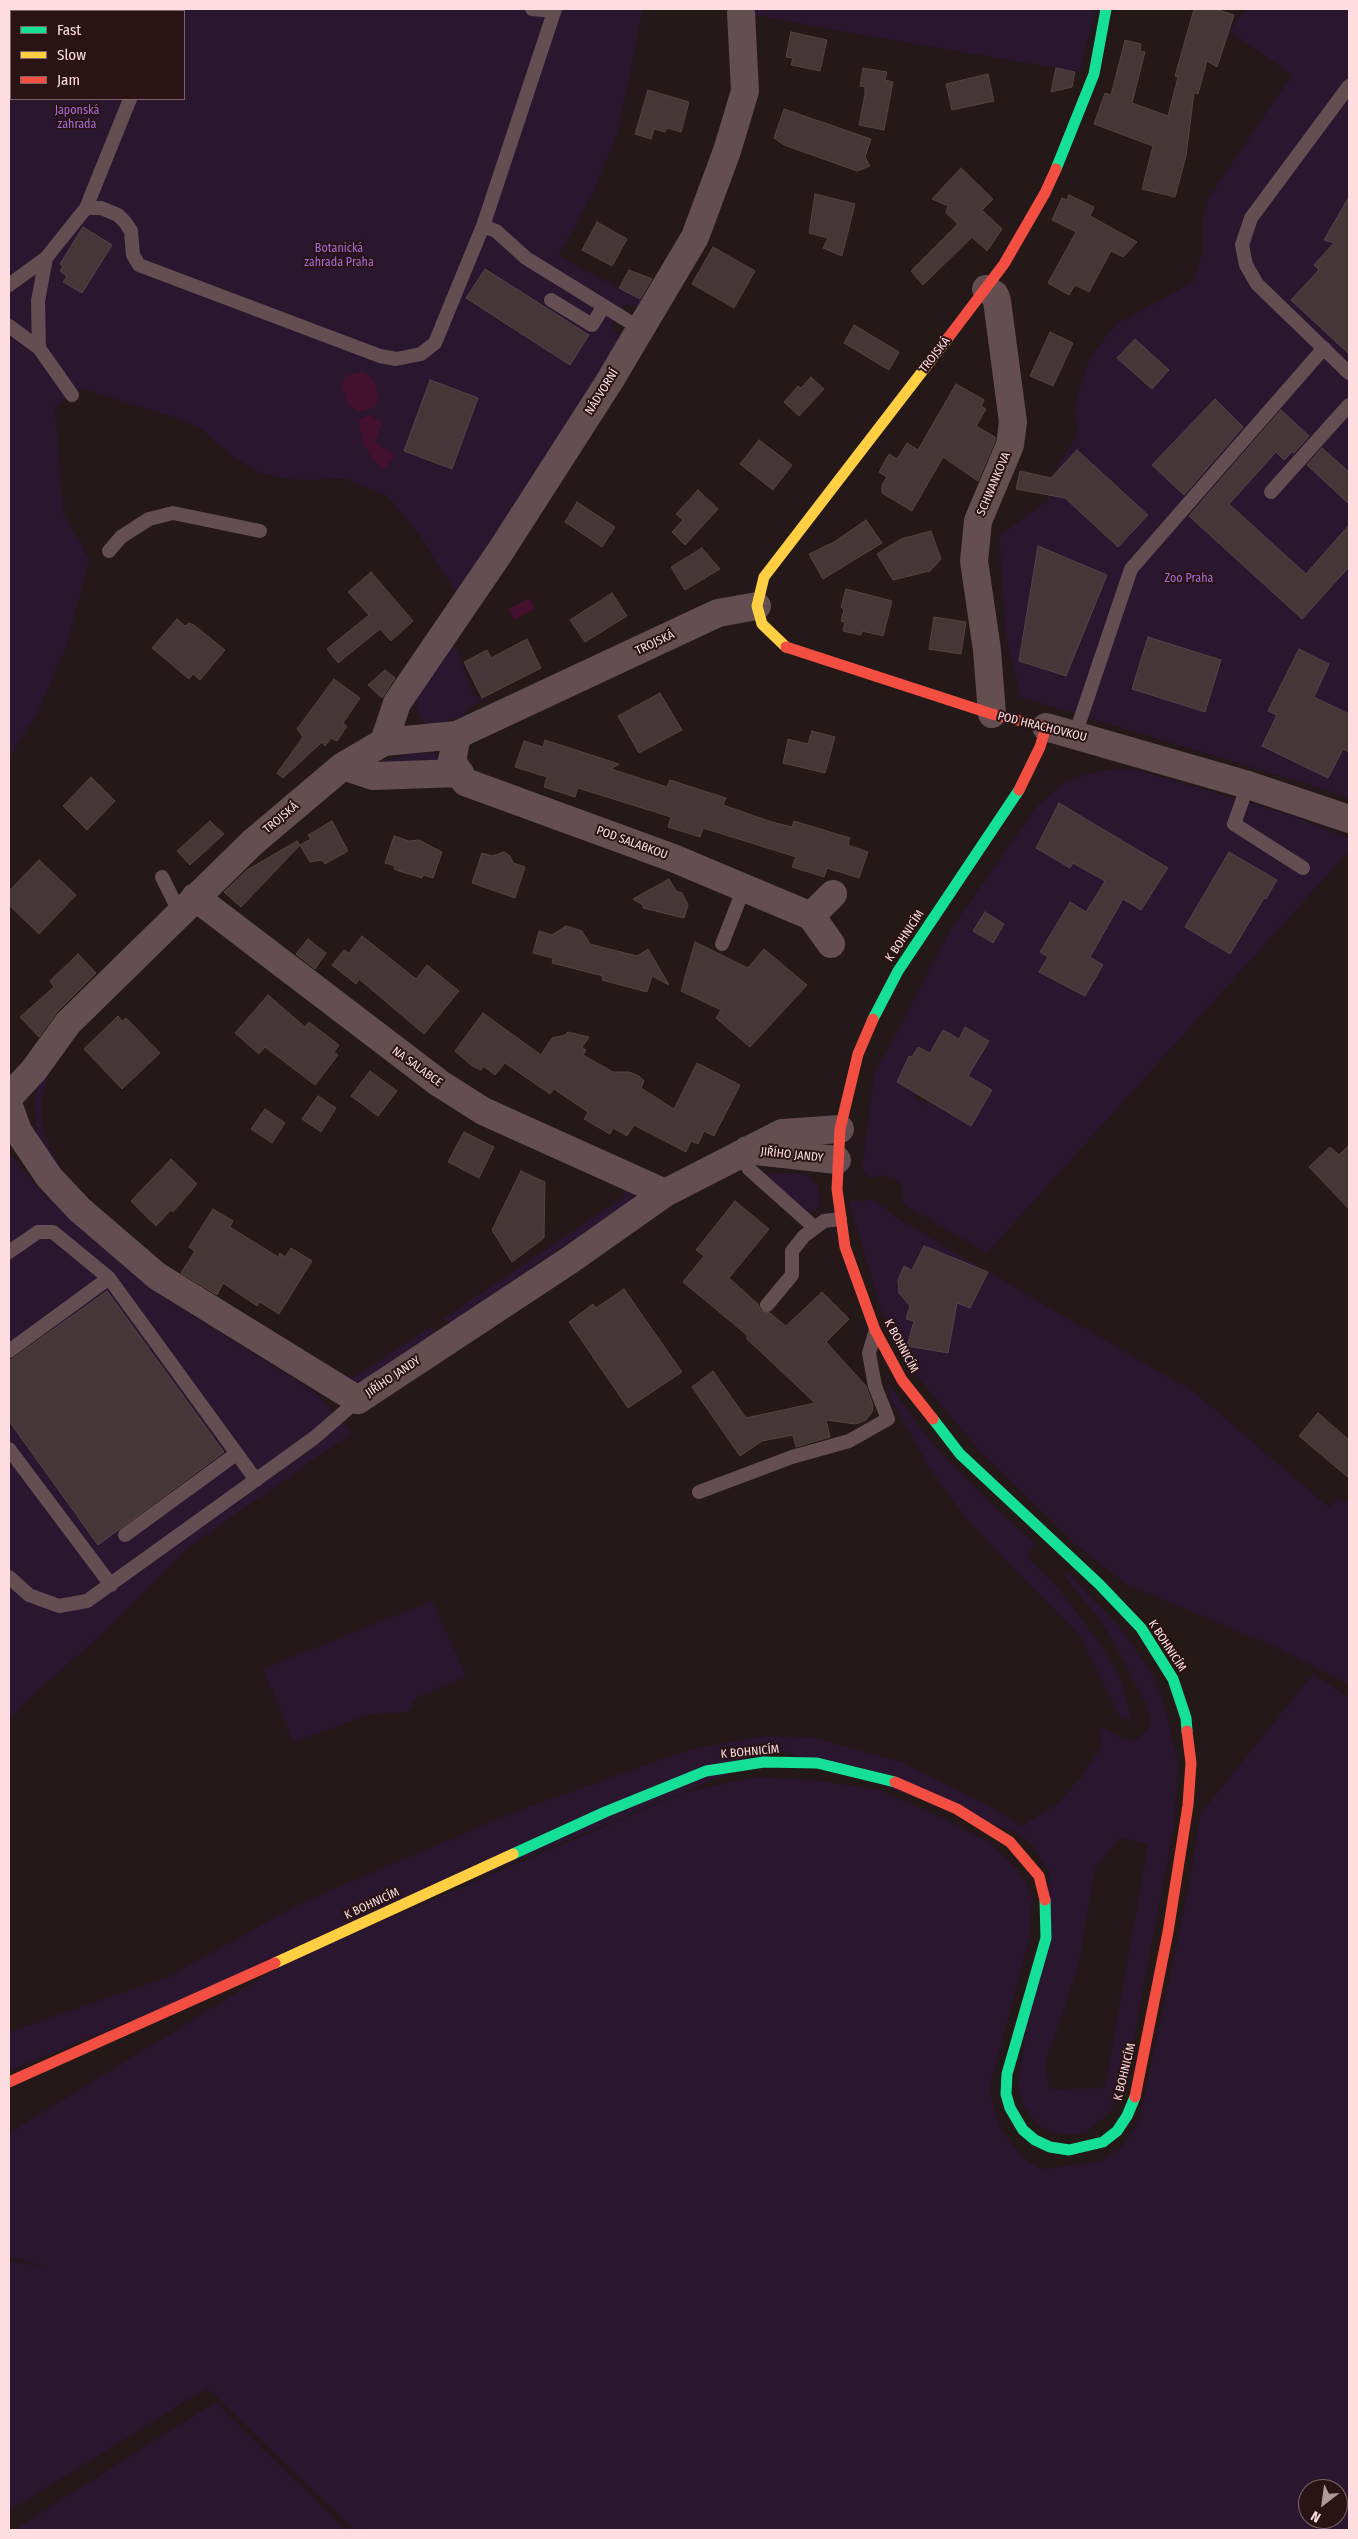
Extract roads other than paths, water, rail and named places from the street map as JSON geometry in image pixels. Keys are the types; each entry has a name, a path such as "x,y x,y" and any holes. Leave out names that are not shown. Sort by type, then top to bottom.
{"street":[{"name":"TROJSKÁ","path":"9,1098 34,1070 68,1023 252,842 343,766 384,742 456,735 718,613 757,606 764,577 986,290 1004,264 1045,193 1080,115 1094,74 1106,9"},
{"name":"NÁDVORNÍ","path":"384,742 397,703 500,552 641,330 695,237 727,151 745,91 742,11"},
{"name":"SCHWANKOVA","path":"986,290 995,295 997,301 1013,422 1010,446 978,522 974,561 987,650 992,714"},
{"name":"POD HRACHOVKOU","path":"757,606 762,624 783,646 992,714 1075,735 1248,785 1349,819"},
{"name":"K BOHNICÍM","path":"9,2082 206,1996 605,1812 706,1771 764,1762 816,1763 902,1784 957,1809 1010,1842 1039,1876 1045,1901 1046,1938 1007,2074 1006,2094 1010,2108 1023,2130 1035,2140 1050,2147 1068,2150 1088,2147 1103,2142 1117,2131 1135,2098 1168,1932 1188,1806 1191,1763 1186,1718 1173,1679 1141,1628 1099,1584 960,1454 902,1380 875,1330 845,1247 840,1219 837,1160 840,1129 858,1054 869,1026 898,971 1014,800 1040,747 1046,727"},
{"path":"456,735 452,761 460,773"},
{"path":"343,766 373,776 460,773"},
{"name":"POD SALABKOU","path":"460,773 465,782 673,858 811,916"},
{"path":"831,944 811,916 833,894"},
{"name":"NA SALABCE","path":"188,905 439,1083 483,1111 665,1193"},
{"name":"JIŘÍHO JANDY","path":"13,1118 49,1177 79,1209 157,1276 358,1400 570,1260 665,1193 746,1157 784,1127 840,1129"},
{"name":"JIŘÍHO JANDY","path":"746,1157 837,1160"}],"lane":[{"path":"86,208 101,208 118,214 131,231 132,255 139,266 364,350 396,359 421,354 435,343 483,226 539,62 554,10 532,9"},
{"path":"1349,86 1250,218 1242,245 1246,265 1257,284 1349,373"},
{"path":"9,285 46,258 86,208 130,100"},
{"path":"483,226 496,231 526,258 641,330"},
{"path":"39,348 38,302 46,258"},
{"path":"551,300 592,325 604,306"},
{"path":"9,326 39,348 72,395"},
{"path":"1075,735 1130,569 1324,348"},
{"path":"1271,492 1349,405"},
{"path":"109,551 121,537 136,527 159,516 173,513 260,530"},
{"path":"1248,785 1234,824 1303,868"},
{"path":"162,877 188,905"},
{"path":"722,944 744,888"},
{"path":"746,1157 814,1227"},
{"path":"767,1306 792,1275 792,1251 814,1227 824,1221 840,1219"},
{"path":"9,1252 38,1232 53,1232 109,1278 256,1480"},
{"path":"9,1351 109,1278"},
{"path":"699,1492 792,1457 849,1441 888,1419 875,1386 869,1353 875,1330"},
{"path":"9,1577 29,1595 59,1606 87,1601 332,1425 358,1400"},
{"path":"9,1449 111,1585"},
{"path":"125,1535 236,1454"}],"park label":[{"name":"Japonská zahrada","path":"77,118"},
{"name":"Botanická zahrada Praha","path":"339,256"},
{"name":"Zoo Praha","path":"1189,579"}]}
